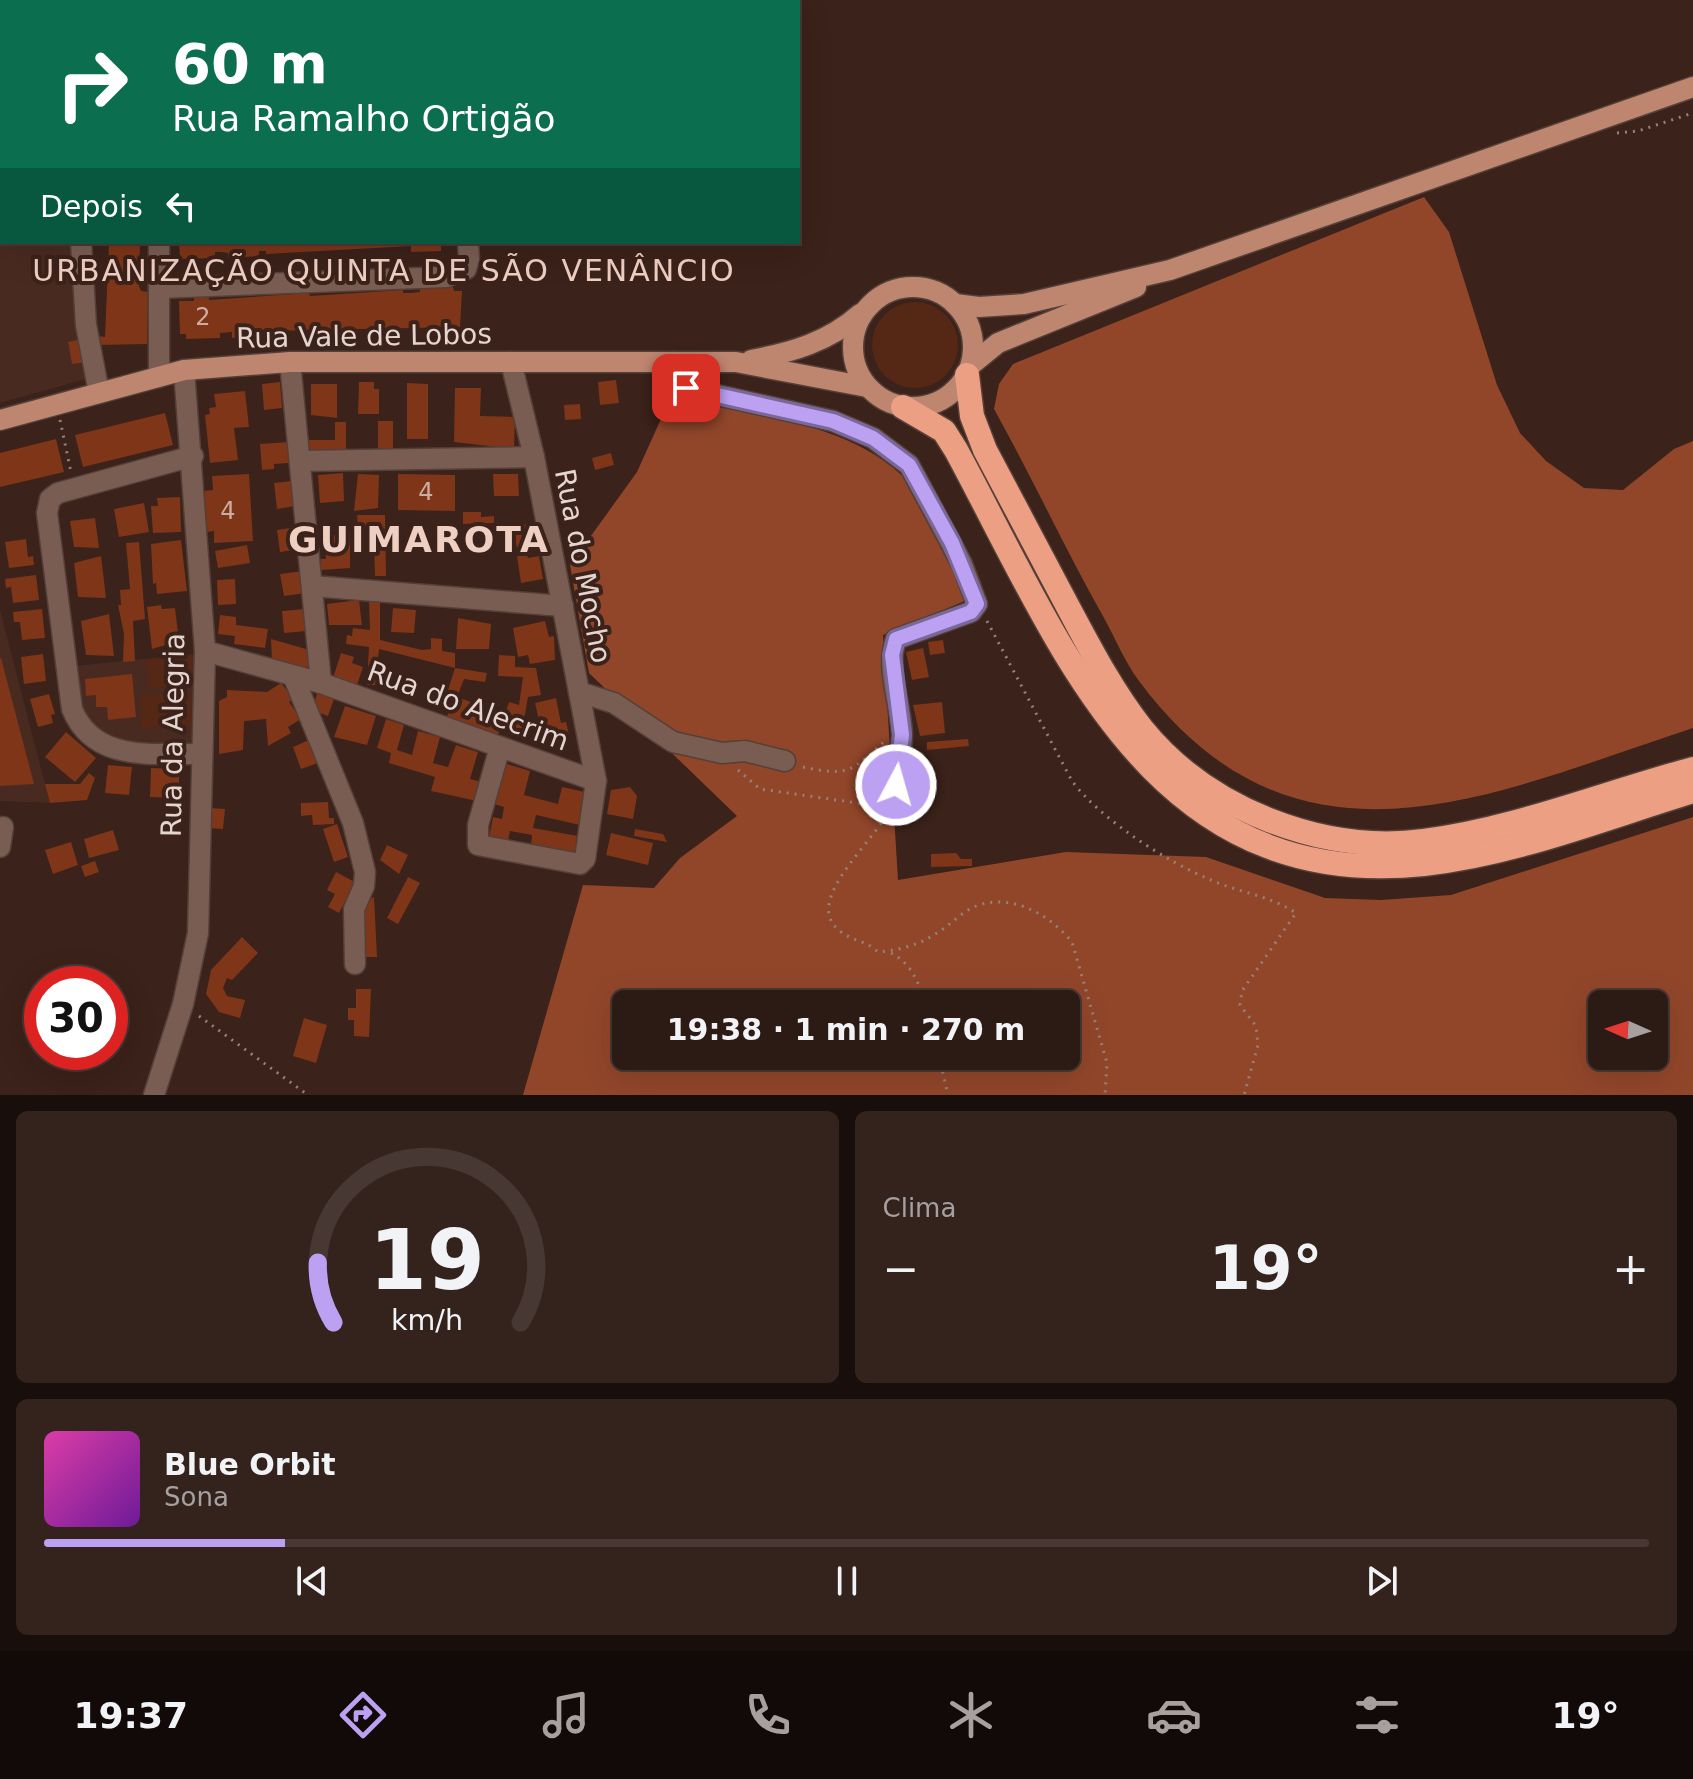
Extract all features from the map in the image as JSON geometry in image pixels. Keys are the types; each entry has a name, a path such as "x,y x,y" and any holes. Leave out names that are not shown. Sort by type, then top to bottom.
{"highway":[{"path":"969,370 972,416 985,450 1114,691 1163,751 1229,800 1284,827 1349,841 1388,844 1474,832 1693,769"},
{"path":"903,407 944,431 1074,666 1111,725 1172,790 1249,837 1332,862 1380,866 1426,864 1510,847 1693,791"},
{"path":"1647,782 1693,760"}],"main road":[{"path":"955,304 979,307 1024,304 1170,270 1693,87"},
{"path":"866,309 853,340 853,356 867,387 883,400 903,407 933,405 958,388 969,370 998,343 1130,291 1170,270"},
{"path":"736,362 805,348 840,332 882,296 901,288 922,287 941,294 955,304 972,332 969,370"},
{"name":"Rua Vale de Lobos","path":"0,420 184,370 290,362 736,362"},
{"path":"736,362 867,387"}],"street":[{"path":"81,244 86,325 99,393"},
{"path":"159,244 159,377"},
{"path":"159,288 446,277 466,269 468,244"},
{"path":"290,362 321,683"},
{"name":"Rua do Mocho","path":"500,747 476,838 478,845 486,849 580,864 585,859 596,781 534,457 511,362"},
{"path":"674,362 686,388 833,421 873,438 909,465 950,539 977,604 971,612 896,639 892,655 902,735 896,785"},
{"name":"Rua da Alegria","path":"154,1095 183,1004 198,933 205,651 193,456 184,370"},
{"path":"193,456 58,493 47,506 72,709 78,724 110,749 201,754"},
{"path":"301,461 534,457"},
{"path":"312,586 563,606"},
{"name":"Rua do Alecrim","path":"205,651 240,658 294,678 321,683 596,781"},
{"path":"294,678 353,823 365,872 364,886 354,909 355,964"},
{"path":"579,692 614,703 661,737 722,753 745,751 785,761"}],"path":[{"path":"57,405 70,469"},
{"path":"977,604 1072,781 1088,802 1185,868 1213,881 1276,900 1296,913 1242,991 1240,1005 1256,1026 1258,1045 1244,1095"},
{"path":"785,761 843,772 862,765 882,743 902,735"},
{"path":"722,753 746,781 760,789 864,804 887,817"},
{"path":"896,785 887,817 834,888 827,902 827,914 840,932 867,941 878,952 909,947 937,933 977,905 1001,902 1041,914 1059,927 1072,942 1107,1063 1105,1095"},
{"path":"888,951 904,960 921,990"},
{"path":"183,1004 308,1095"},
{"path":"942,1070 948,1095"}],"shaded area":[{"path":"1424,197 1449,232 1497,385 1520,433 1546,461 1584,488 1623,490 1674,449 1693,441 1693,728 1542,778 1469,798 1398,808 1329,806 1263,786 1200,746 1139,681 994,409 999,384 1013,364"},
{"path":"0,244 73,244 86,338 68,342 72,364 89,362 89,378 0,403"},
{"path":"907,302 923,302 946,314 955,328 958,345 955,362 946,376 923,388 907,388 891,381 879,369 872,353 872,337 879,321 891,309"},
{"path":"670,399 802,424 865,449 892,467 923,501 938,528 967,600 883,635 898,880 1066,852 1206,857 1325,898 1381,900 1451,895 1693,817 1693,1095 523,1095 583,885 654,888 680,858 737,816 589,673 570,565 637,472"},
{"path":"0,610 45,784 50,803 0,801"},
{"path":"195,654 195,732 189,743 121,744 109,740 82,718 74,666"},
{"path":"195,654 195,684 149,689 147,660"},
{"path":"189,692 192,725 142,729 140,696"}],"building":[{"path":"109,244 140,244 139,286 141,291 148,292 147,344 98,345 99,336 105,337"},
{"path":"179,244 441,244 441,251 411,252 411,246 266,254 266,251 259,251 259,256 228,258 228,253 215,252 215,258 180,259"},
{"path":"453,287 454,291 462,291 460,327 266,331 266,336 232,338 232,332 220,333 220,338 186,339 186,334 180,334 179,301 194,301 194,297 209,297 209,300 309,293 310,296 403,290 403,293 411,293 420,292 420,288"},
{"path":"86,338 89,362 72,364 68,342"},
{"path":"616,380 619,403 600,405 598,382"},
{"path":"280,382 282,408 264,410 262,384"},
{"path":"359,382 374,382 374,389 379,389 379,414 358,414"},
{"path":"407,383 428,384 428,439 407,439"},
{"path":"311,384 337,384 337,418 311,415"},
{"path":"455,388 481,388 480,416 515,417 514,449 454,442"},
{"path":"245,391 249,427 234,428 238,460 210,463 205,415 210,414 209,408 216,407 214,394"},
{"path":"580,404 581,419 565,420 564,405"},
{"path":"165,413 173,445 83,467 75,435"},
{"path":"378,421 393,421 393,451 378,451"},
{"path":"335,422 346,422 346,451 308,451 308,440 335,440"},
{"path":"56,439 64,472 0,487 0,453"},
{"path":"288,442 289,463 274,464 274,469 262,470 260,444"},
{"path":"611,453 614,465 595,470 592,458"},
{"path":"343,473 344,501 320,503 318,475"},
{"path":"249,474 253,541 214,543 214,531 207,532 204,491 213,490 212,476"},
{"path":"358,474 379,475 378,508 354,511"},
{"path":"398,474 455,475 455,511 398,510"},
{"path":"493,474 518,474 519,496 494,496"},
{"path":"292,481 295,506 277,509 274,483"},
{"path":"180,497 181,532 153,533 151,506 158,506 157,498"},
{"path":"144,503 149,532 119,537 114,509"},
{"path":"463,512 481,512 481,517 494,516 494,523 463,524"},
{"path":"357,515 385,515 386,576 375,576 374,543 370,542 369,526 358,526"},
{"path":"95,518 99,548 74,547 70,521"},
{"path":"532,523 536,544 517,548 513,527"},
{"path":"297,527 300,549 280,552 277,530"},
{"path":"350,534 350,568 321,570 321,559 326,559 324,536"},
{"path":"26,539 28,557 33,556 34,565 9,568 5,542"},
{"path":"181,540 187,591 157,594 156,583 153,584 151,544"},
{"path":"139,542 145,619 133,621 135,661 123,662 124,634 118,605 121,605 120,590 130,589 126,543"},
{"path":"247,545 250,563 218,568 215,551"},
{"path":"527,555 528,558 539,556 543,579 521,583 517,556"},
{"path":"101,556 106,598 78,597 74,563"},
{"path":"303,571 306,593 284,596 280,574"},
{"path":"36,575 39,600 13,603 11,587 6,588 5,579"},
{"path":"235,579 236,604 218,605 217,580"},
{"path":"359,600 362,625 329,625 327,604"},
{"path":"369,602 380,602 380,640 422,650 431,649 431,638 442,639 442,651 455,653 455,668 379,649 375,685 367,685 369,647 346,644 347,635 352,636 353,628 370,630"},
{"path":"161,605 162,609 175,608 179,641 152,649 147,607"},
{"path":"393,608 416,610 414,633 391,632"},
{"path":"42,609 45,638 22,640 20,622 14,622 13,612"},
{"path":"305,609 307,631 284,633 282,611"},
{"path":"109,614 114,656 86,655 81,621"},
{"path":"220,615 236,617 236,625 268,629 265,648 234,644 235,636 218,634"},
{"path":"458,618 491,624 489,649 456,649"},
{"path":"545,621 549,637 554,636 555,660 530,664 528,655 518,657 513,628"},
{"path":"271,639 313,651 307,671 272,661"},
{"path":"943,640 945,653 930,655 928,642"},
{"path":"923,648 929,677 912,680 906,652"},
{"path":"341,653 354,657 352,663 363,667 356,688 332,681"},
{"path":"43,654 46,681 24,684 21,657"},
{"path":"499,655 515,656 515,667 536,668 541,695 528,697 523,726 529,728 527,736 515,732 517,717 505,714 509,702 519,705 523,677 498,676"},
{"path":"1,658 34,784 0,786"},
{"path":"455,668 487,673 485,682 464,679 457,697 505,714 497,738 446,720 454,696 447,693"},
{"path":"132,674 136,717 108,720 107,707 96,707 96,695 86,696 85,679"},
{"path":"281,683 294,699 289,702 301,719 288,727 291,733 268,746 266,719 244,721 243,750 219,754 219,701 227,697 227,690 267,692"},
{"path":"318,691 335,696 328,716 312,710"},
{"path":"49,694 55,714 51,715 53,723 38,727 30,699"},
{"path":"556,698 561,723 566,722 569,735 544,741 535,703"},
{"path":"942,702 945,733 920,736 913,705"},
{"path":"345,706 376,716 367,745 334,737"},
{"path":"386,719 404,725 397,750 412,755 418,731 440,737 433,763 448,767 456,745 478,752 470,779 482,782 477,801 431,791 435,777 389,763 391,753 377,748"},
{"path":"66,732 96,758 75,782 45,757"},
{"path":"968,739 969,746 927,750 927,742"},
{"path":"309,740 318,763 301,769 293,747"},
{"path":"507,764 530,771 524,795 558,804 562,787 585,792 582,810 587,811 584,826 536,815 533,828 578,836 574,855 531,848 532,835 510,831 508,841 489,838 493,817 502,819 504,807 491,803"},
{"path":"108,765 132,767 129,795 105,793"},
{"path":"151,768 179,769 179,787 174,787 173,798 150,797"},
{"path":"89,773 95,778 87,800 50,803 45,784 80,784"},
{"path":"630,787 637,796 633,819 607,814 611,790"},
{"path":"328,802 329,818 334,818 334,824 313,825 312,815 301,816 301,803"},
{"path":"210,808 225,809 223,829 208,828"},
{"path":"337,824 348,857 334,862 323,829"},
{"path":"635,829 663,834 667,842 634,836"},
{"path":"113,830 119,850 89,858 84,839"},
{"path":"611,833 653,843 648,865 606,855"},
{"path":"71,842 78,865 53,874 45,850"},
{"path":"387,845 408,855 399,874 380,860"},
{"path":"956,853 961,859 972,859 972,866 931,867 931,854"},
{"path":"95,861 99,872 85,877 81,866"},
{"path":"336,872 355,882 339,913 328,907 335,894 327,890"},
{"path":"408,877 420,883 398,924 387,918"},
{"path":"374,897 377,957 359,957 359,905"},
{"path":"242,937 258,953 232,980 227,978 223,988 227,996 245,1000 240,1018 219,1012 206,994 211,970"},
{"path":"356,989 371,989 369,1037 354,1036 354,1020 348,1020 348,1008 356,1008"},
{"path":"304,1018 327,1025 316,1063 293,1056"}],"district":[{"name":"URBANIZAÇÃO QUINTA DE SÃO VENÂNCIO","path":"384,270"},
{"name":"GUIMAROTA","path":"419,539"}],"route":[{"path":"686,388 833,421 873,438 909,465 931,501 975,591 977,604 971,612 953,620 896,639 892,655 893,679 902,735 896,785"}]}
